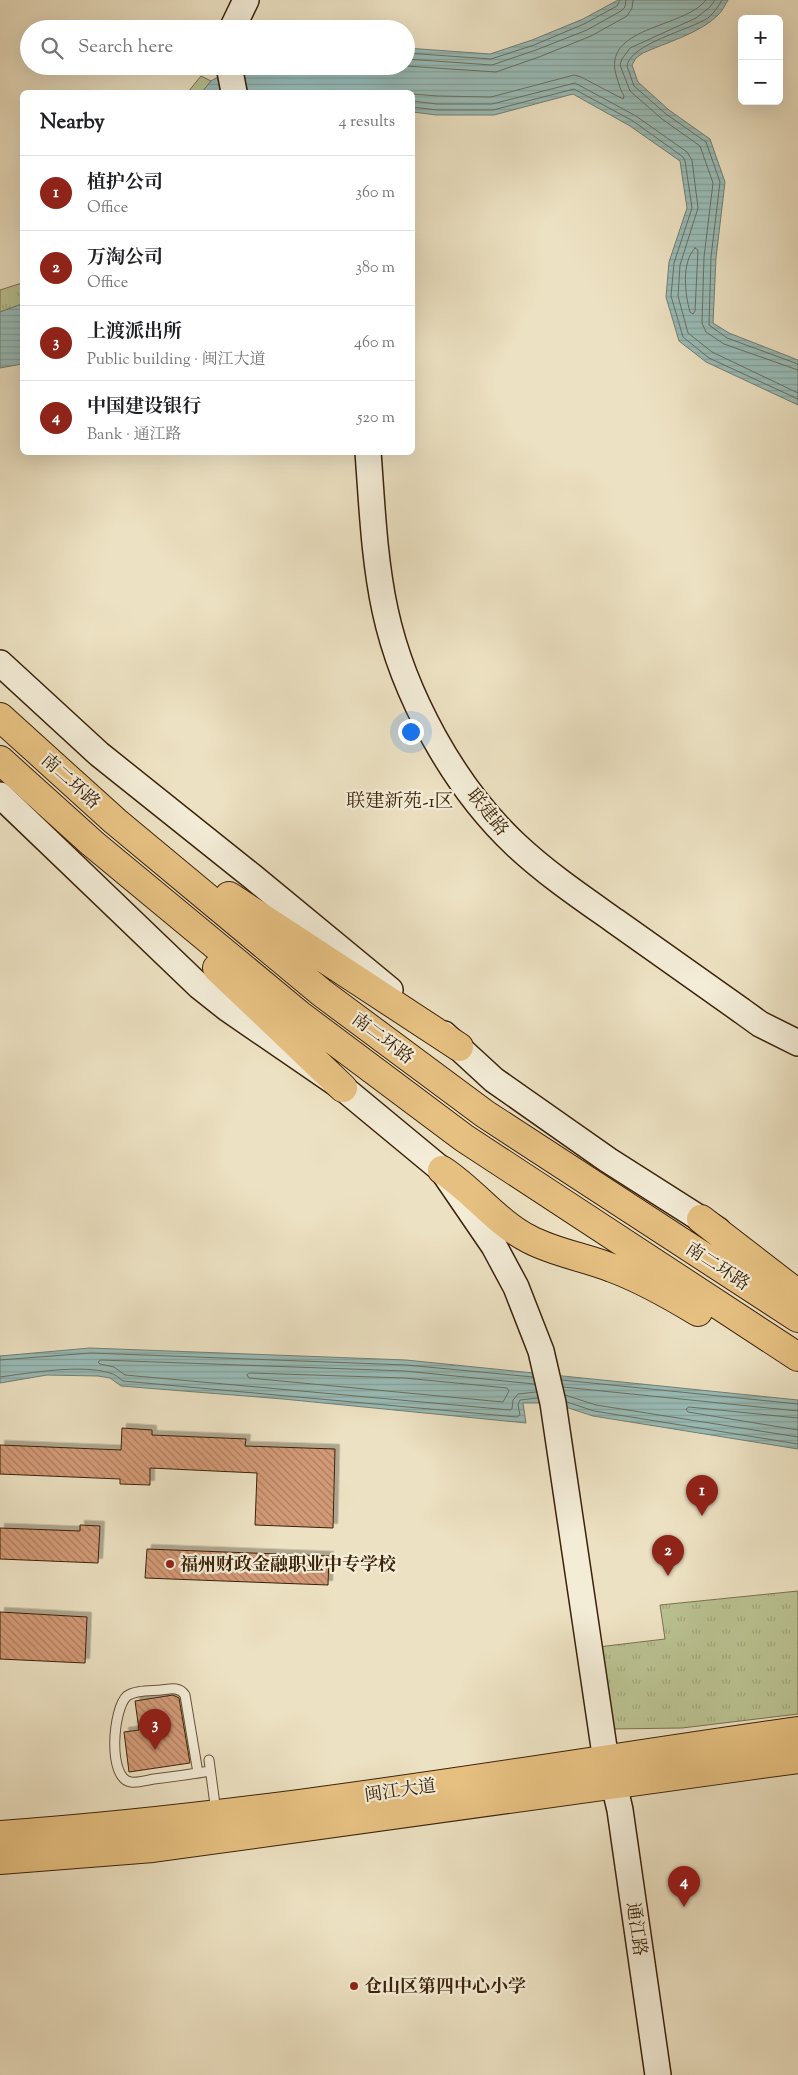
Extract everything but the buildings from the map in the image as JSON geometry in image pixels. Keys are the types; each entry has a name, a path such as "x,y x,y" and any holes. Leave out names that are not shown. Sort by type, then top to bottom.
{"main road":[{"name":"南二环路","path":"0,717 115,821 322,993 484,1114 798,1318"},
{"name":"南二环路","path":"0,760 92,843 301,1016 464,1138 798,1357"},
{"path":"115,821 459,1047"},
{"path":"92,843 211,962 343,1088"},
{"path":"442,1170 460,1182 511,1229 528,1239 632,1276 798,1368"},
{"path":"701,1220 798,1294"},
{"name":"闽江大道","path":"0,1860 153,1848 610,1773 798,1731"},
{"name":"闽江大道","path":"0,1834 127,1825 610,1773 798,1759"}],"street":[{"path":"236,20 246,0"},
{"path":"231,75 234,90"},
{"name":"联建路","path":"368,455 378,570 385,612 394,642 422,713 444,754 478,802 517,846 559,881 742,1012 760,1024 798,1043"},
{"path":"0,663 99,754 246,870 459,1047 494,1080 608,1160 798,1281"},
{"name":"通江路","path":"0,795 199,986 228,1009 343,1088 442,1170 506,1267 534,1329 553,1403 610,1773 620,1810 658,2075"}],"lane":[{"path":"198,1773 183,1692 175,1689 134,1693 127,1697 120,1707 116,1722 116,1764 122,1777 132,1782 198,1773 210,1771"},
{"path":"209,1760 216,1814"}],"green space":[{"path":"201,76 211,81 204,90 190,90"},
{"path":"20,284 20,305 0,312 0,290"},
{"path":"798,1591 798,1714 682,1728 611,1729 598,1647 665,1639 660,1605"}],"water":[{"path":"618,0 728,0 720,13 710,22 692,33 643,53 636,58 632,65 638,82 669,110 710,139 725,182 716,258 713,323 729,333 798,360 798,405 706,362 679,341 666,297 669,262 687,208 680,161 630,126 573,94 494,115 436,115 415,112 415,90 204,90 211,81 221,75 415,75 415,49 490,54 532,40 583,19"},
{"path":"20,305 20,364 0,368 0,312"},
{"path":"90,1348 406,1360 798,1400 798,1449 593,1416 553,1403 523,1403 526,1423 283,1399 121,1386 110,1378 98,1376 47,1375 0,1383 0,1356"}],"place":[{"name":"植护公司","path":"702,1516"},
{"name":"福州财政金融职业中专学校","path":"170,1564"},
{"name":"万淘公司","path":"668,1576"},
{"name":"上渡派出所","path":"155,1750"},
{"name":"中国建设银行","path":"684,1907"},
{"name":"仓山区第四中心小学","path":"354,1986"}],"district":[{"name":"联建新苑-1区","path":"400,800"}]}
